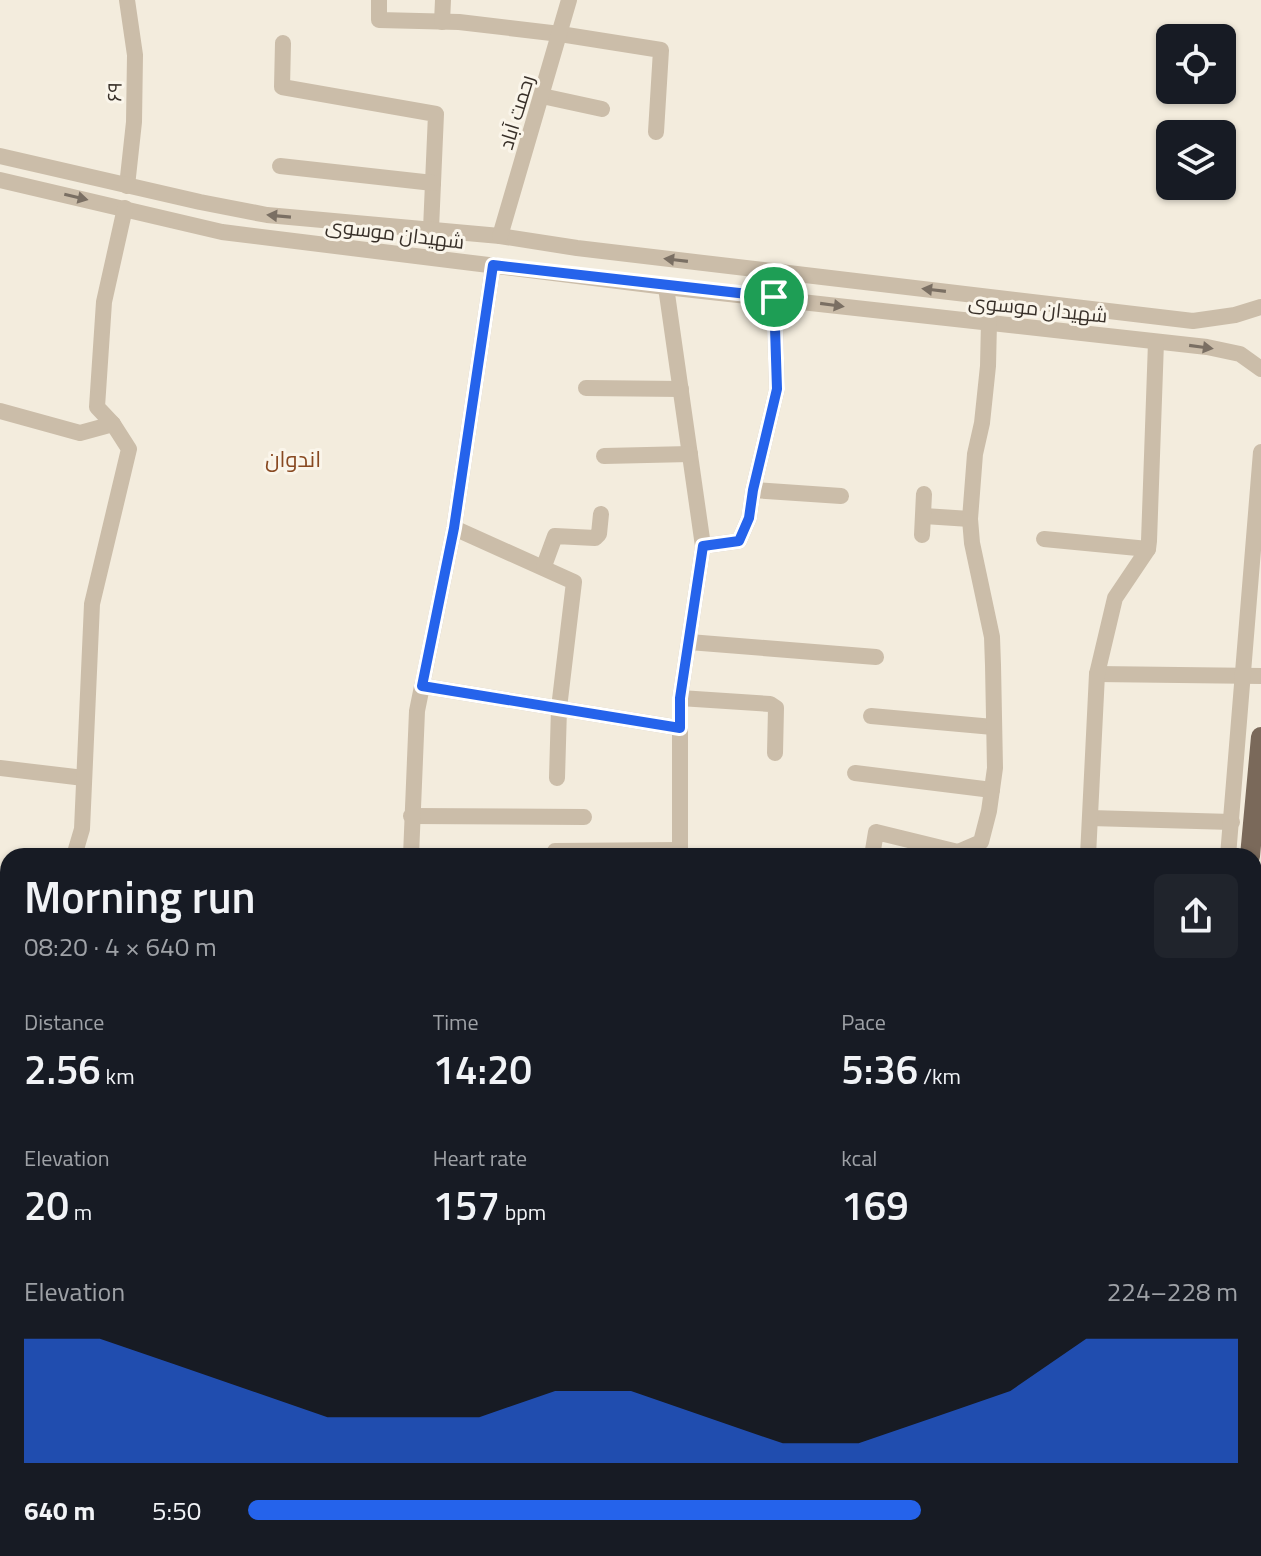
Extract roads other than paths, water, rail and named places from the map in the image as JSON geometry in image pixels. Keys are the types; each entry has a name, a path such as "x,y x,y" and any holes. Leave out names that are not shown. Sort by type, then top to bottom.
{"main road":[{"path":"1251,848 1261,737"}],"street":[{"name":"۶۹","path":"127,0 135,55 134,122 127,186"},
{"path":"379,0 379,20 442,22 560,34 661,50 656,132"},
{"path":"442,22 443,0"},
{"name":"رحمت آباد","path":"500,236 569,0"},
{"path":"283,43 282,87 436,114 431,229"},
{"path":"542,96 602,109"},
{"name":"شهیدان موسوی","path":"1,160 267,215 500,236 577,248 1193,321 1259,313"},
{"path":"280,166 433,183"},
{"name":"شهیدان موسوی","path":"0,180 222,232 666,287 1207,347 1258,360"},
{"path":"76,848 82,829 92,604 129,449 113,424 97,407 104,302 125,208"},
{"path":"411,848 417,711 454,528 493,265"},
{"path":"666,287 703,546 680,698 680,848"},
{"path":"703,546 739,541 749,518 777,389 774,297"},
{"path":"970,848 981,842 995,768 992,637 972,543 970,519 973,467 988,366 989,322"},
{"path":"1088,848 1097,674 1115,598 1148,549 1156,342"},
{"path":"586,388 681,389"},
{"path":"0,411 80,433 113,424"},
{"path":"1229,848 1252,676 1261,452"},
{"path":"604,456 690,454"},
{"path":"753,490 841,496"},
{"path":"922,535 924,494"},
{"path":"544,566 555,536 595,538 599,534 601,514"},
{"path":"924,516 970,519"},
{"path":"454,528 574,582 559,708 557,778"},
{"path":"1044,539 1148,549"},
{"path":"689,642 876,657"},
{"path":"1097,674 1252,676"},
{"path":"422,686 680,728"},
{"path":"680,698 770,704 776,708 775,753"},
{"path":"871,716 993,727"},
{"path":"0,768 84,778"},
{"path":"855,773 992,790"},
{"path":"411,816 584,817"},
{"path":"1090,818 1232,822"},
{"path":"873,848 876,832 936,848"}],"district":[{"name":"اندوان","path":"293,459"}]}
